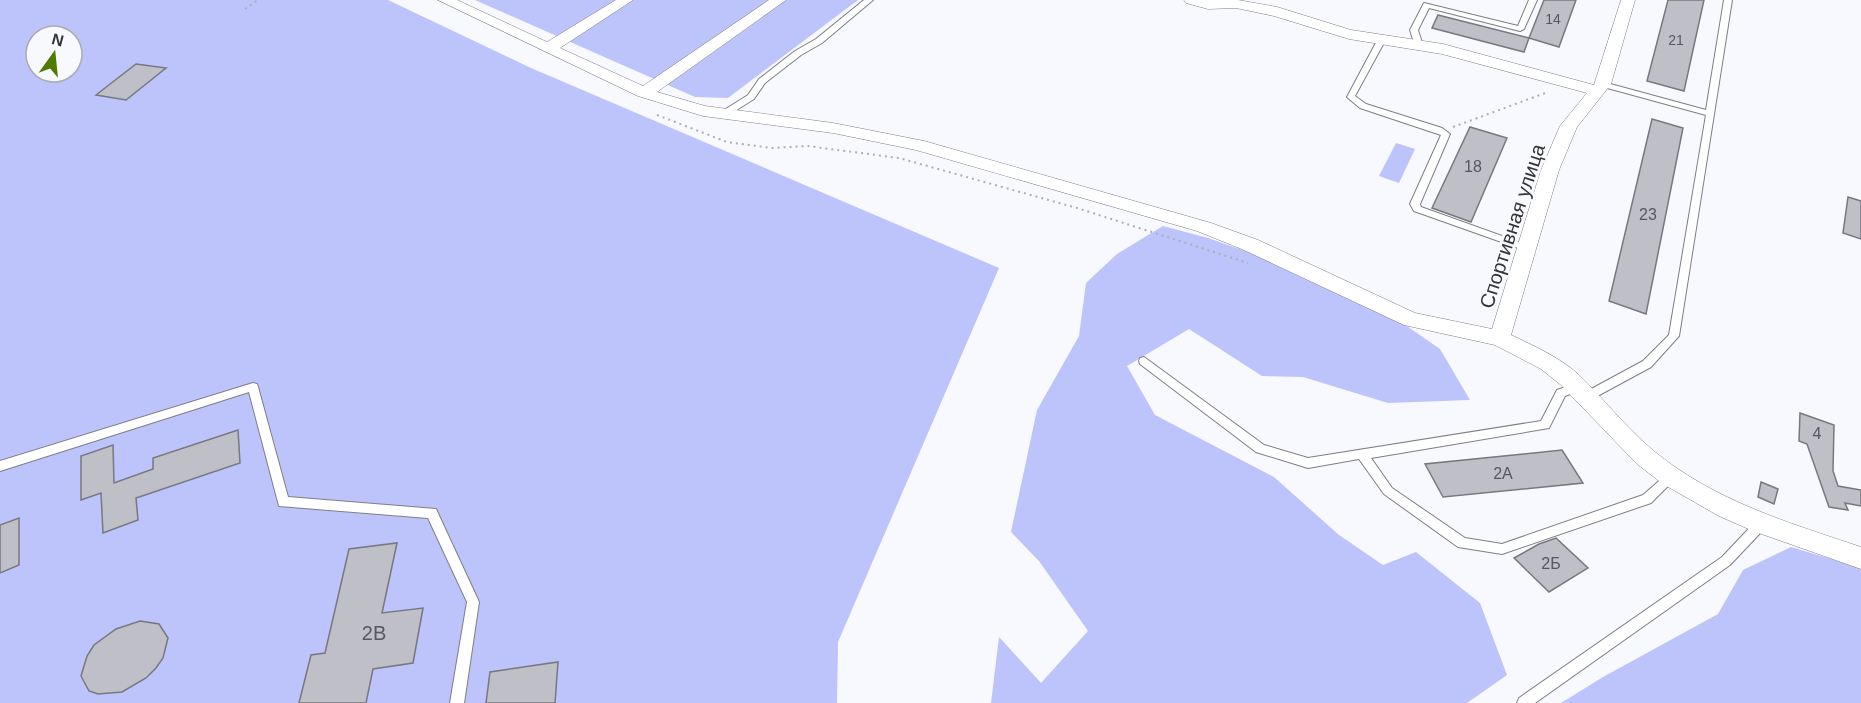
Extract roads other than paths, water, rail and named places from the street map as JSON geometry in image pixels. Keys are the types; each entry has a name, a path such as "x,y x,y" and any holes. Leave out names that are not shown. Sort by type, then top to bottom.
{"street":[{"path":"550,47 626,0"},
{"path":"644,93 779,0"},
{"path":"1191,0 1208,5 1237,2 1349,34 1419,46 1570,84 1600,88"},
{"name":"Спортивная улица","path":"1500,338 1550,170 1569,126 1600,88 1628,0"},
{"path":"459,2 644,93 703,111 833,128 918,145 1181,220 1251,245 1411,320 1500,338 1548,363 1581,392 1645,457 1671,477 1761,525 1861,558"}],"lane":[{"path":"724,114 751,97 762,81 798,53 819,41 869,0"},
{"path":"1419,46 1413,30 1427,5 1520,29 1533,0"},
{"path":"1144,361 1260,450 1308,463 1545,425 1561,393 1581,392 1619,381 1647,364 1674,336 1728,0"},
{"path":"1382,39 1351,97 1363,106 1444,131 1446,137 1415,204 1417,209 1527,248"},
{"path":"1600,88 1710,114"},
{"path":"0,466 253,387 283,502 432,513 473,602 457,703"},
{"path":"1362,454 1388,492 1462,543 1502,549 1647,498 1671,477"},
{"path":"1524,703 1726,561 1761,525"}]}
